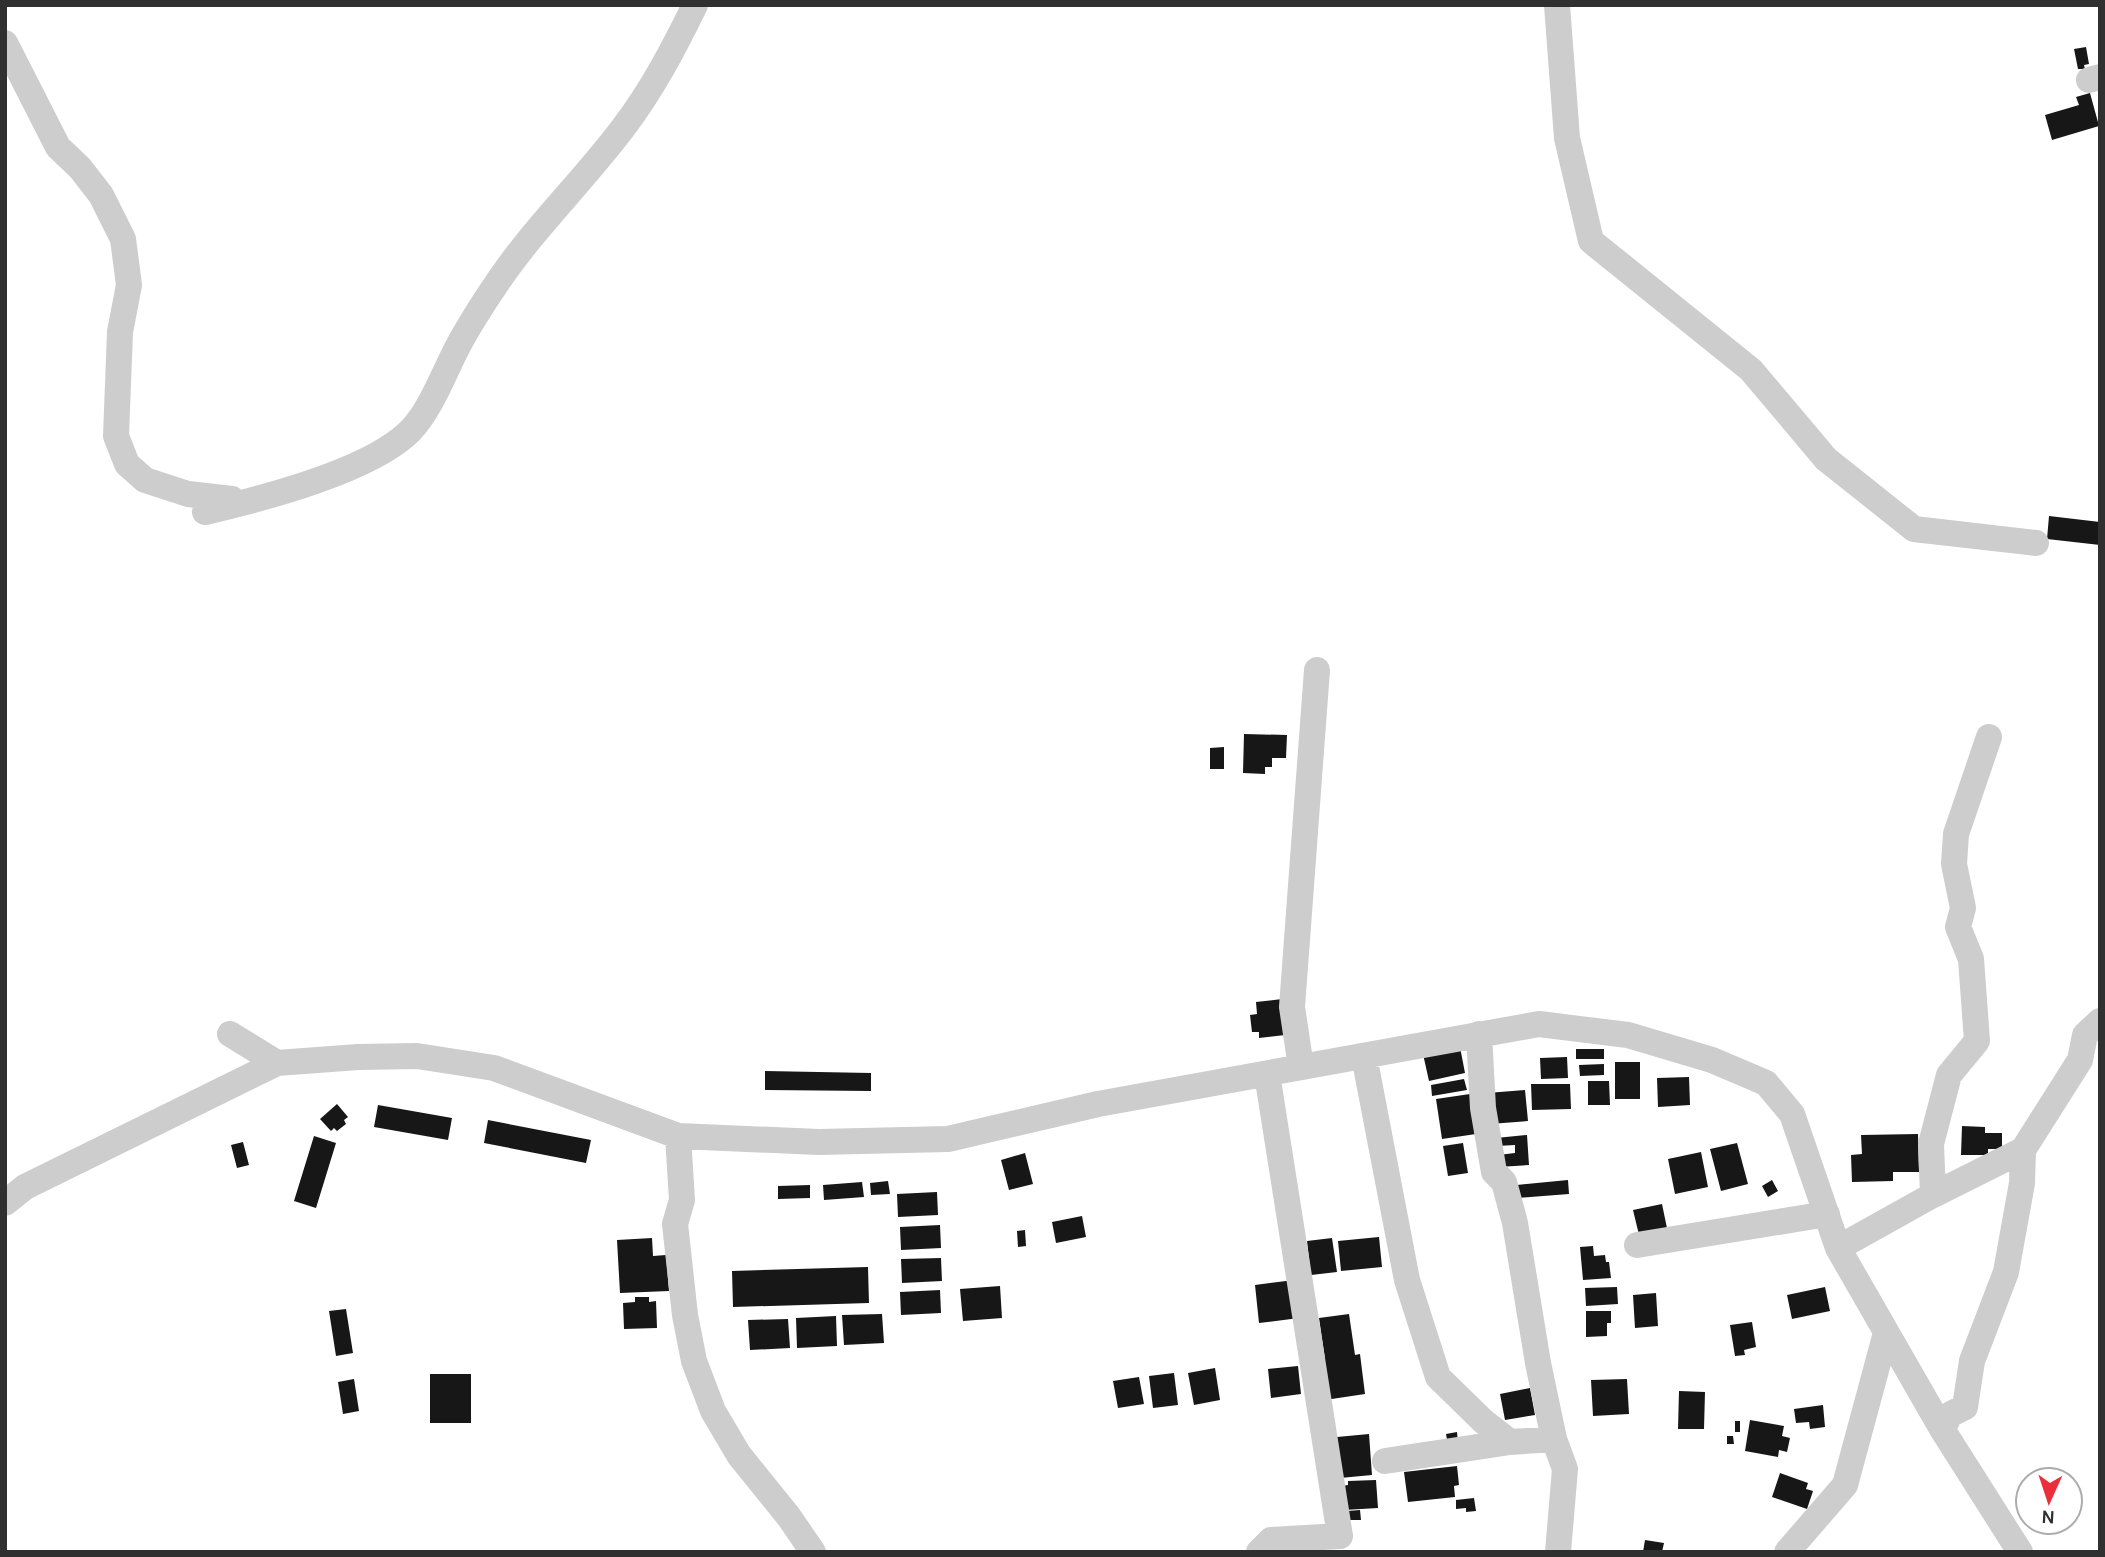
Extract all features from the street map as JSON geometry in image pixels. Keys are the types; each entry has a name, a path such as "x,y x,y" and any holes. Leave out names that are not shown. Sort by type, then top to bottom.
{"street":[{"path":"205,512 251,501 375,456 411,430 442,380 457,347 497,283 525,243 590,169 639,106 664,68 695,5"},
{"path":"1557,5 1567,138 1591,241 1751,370 1826,458 1914,529 2036,543"},
{"path":"5,43 58,146 80,168 100,195 123,239 129,285 120,332 116,436 127,464 145,480 188,494 251,501"},
{"path":"1301,1067 1292,1007 1317,670"},
{"path":"1933,1195 1931,1144 1949,1075 1977,1041 1972,959 1958,927 1963,908 1954,864 1956,834 1989,737"},
{"path":"1942,1429 1951,1414 1965,1407 1972,1361 2006,1272 2022,1183 2023,1150 2080,1060 2085,1035 2100,1021"},
{"path":"5,1202 25,1187 277,1062 417,1056 494,1068 678,1136 819,1142 948,1139 1098,1104 1539,1024 1628,1035 1712,1060 1766,1083 1792,1114 1838,1248 1942,1429 2020,1552"},
{"path":"230,1034 277,1062"},
{"path":"1479,1034 1483,1108 1494,1172 1504,1182 1515,1223 1538,1363 1554,1439 1564,1469 1558,1552"},
{"path":"1364,1056 1407,1280 1438,1377 1483,1421 1510,1442"},
{"path":"1259,1552 1271,1540 1340,1536 1266,1074"},
{"path":"678,1136 682,1200 675,1224 685,1315 695,1361 713,1411 739,1455 789,1517 813,1552"},
{"path":"1838,1248 1933,1195 2023,1150"},
{"path":"1637,1245 1827,1214"},
{"path":"1787,1552 1846,1485 1886,1333"},
{"path":"1385,1461 1510,1442 1554,1439"}],"building":[{"path":"2086,47 2089,64 2084,65 2085,69 2078,69 2074,49"},
{"path":"2090,93 2099,126 2052,140 2045,115 2079,105 2076,97"},
{"path":"2049,516 2100,522 2100,545 2047,539"},
{"path":"1244,734 1287,735 1286,758 1272,758 1272,767 1265,767 1265,774 1243,773"},
{"path":"1224,747 1224,769 1210,769 1210,748"},
{"path":"1282,999 1285,1035 1259,1038 1259,1032 1252,1032 1250,1015 1257,1014 1256,1002"},
{"path":"1460,1047 1465,1073 1429,1081 1423,1054"},
{"path":"1576,1049 1604,1049 1604,1059 1576,1059"},
{"path":"1567,1057 1568,1078 1541,1079 1540,1058"},
{"path":"1615,1062 1640,1062 1640,1099 1615,1099"},
{"path":"1604,1064 1604,1075 1580,1076 1579,1065"},
{"path":"765,1071 871,1073 871,1091 765,1090"},
{"path":"1689,1077 1690,1105 1658,1107 1657,1078"},
{"path":"1464,1079 1467,1090 1432,1096 1431,1085"},
{"path":"1588,1081 1609,1081 1610,1105 1588,1105"},
{"path":"1531,1084 1570,1084 1571,1109 1532,1110"},
{"path":"1525,1090 1528,1121 1490,1124 1487,1093"},
{"path":"1470,1094 1476,1134 1442,1139 1436,1099"},
{"path":"337,1104 348,1117 344,1120 346,1124 337,1131 334,1128 331,1131 320,1119"},
{"path":"378,1105 452,1118 448,1140 374,1127"},
{"path":"488,1120 591,1140 586,1163 484,1143"},
{"path":"1962,1126 1985,1127 1985,1133 2002,1133 2002,1149 1988,1149 1988,1155 1961,1155"},
{"path":"1918,1134 1919,1172 1893,1172 1893,1181 1852,1182 1851,1155 1862,1154 1861,1135"},
{"path":"1527,1135 1529,1165 1499,1167 1498,1155 1515,1153 1515,1145 1497,1146 1496,1138"},
{"path":"314,1136 336,1143 316,1208 294,1201"},
{"path":"243,1142 249,1165 237,1168 231,1145"},
{"path":"1463,1143 1468,1173 1448,1176 1443,1146"},
{"path":"1737,1143 1748,1184 1721,1191 1710,1149"},
{"path":"1701,1152 1708,1187 1675,1194 1668,1159"},
{"path":"1025,1153 1033,1184 1009,1190 1001,1160"},
{"path":"1568,1180 1569,1194 1518,1198 1517,1185"},
{"path":"1772,1180 1778,1191 1768,1197 1762,1186"},
{"path":"888,1181 890,1194 871,1195 870,1183"},
{"path":"862,1182 864,1197 824,1200 823,1185"},
{"path":"810,1185 810,1198 778,1199 778,1186"},
{"path":"937,1192 938,1215 898,1217 897,1194"},
{"path":"1662,1204 1668,1233 1640,1239 1633,1210"},
{"path":"1082,1216 1086,1237 1056,1243 1052,1222"},
{"path":"940,1225 941,1248 901,1250 900,1227"},
{"path":"1025,1230 1026,1246 1018,1247 1017,1231"},
{"path":"1379,1237 1382,1267 1341,1271 1338,1241"},
{"path":"652,1238 653,1256 666,1255 669,1291 620,1293 617,1240"},
{"path":"1332,1238 1337,1272 1311,1275 1307,1241"},
{"path":"1593,1246 1594,1256 1605,1255 1606,1262 1609,1262 1611,1278 1583,1280 1580,1247"},
{"path":"941,1258 942,1281 902,1283 901,1259"},
{"path":"868,1267 869,1303 733,1307 732,1271"},
{"path":"1294,1280 1299,1318 1259,1323 1255,1285"},
{"path":"1000,1286 1002,1318 963,1321 960,1289"},
{"path":"1617,1287 1618,1304 1586,1306 1585,1288"},
{"path":"1825,1287 1830,1311 1792,1319 1787,1295"},
{"path":"940,1290 941,1313 901,1315 900,1292"},
{"path":"1656,1293 1658,1326 1635,1328 1633,1295"},
{"path":"635,1297 649,1297 649,1302 656,1301 657,1328 624,1329 623,1303 635,1302"},
{"path":"346,1309 353,1353 336,1356 329,1311"},
{"path":"1586,1311 1611,1311 1607,1336 1586,1337"},
{"path":"882,1314 884,1343 844,1345 842,1315"},
{"path":"1349,1314 1355,1355 1360,1354 1365,1394 1325,1400 1325,1359 1319,1318"},
{"path":"836,1316 837,1346 797,1348 796,1318"},
{"path":"788,1319 790,1348 750,1350 748,1320"},
{"path":"1752,1322 1756,1347 1744,1350 1745,1355 1735,1356 1730,1325"},
{"path":"1298,1366 1301,1394 1271,1398 1268,1369"},
{"path":"1215,1368 1220,1400 1194,1405 1188,1373"},
{"path":"1174,1373 1178,1405 1153,1408 1149,1376"},
{"path":"430,1374 471,1374 471,1423 430,1423"},
{"path":"1139,1377 1144,1404 1118,1408 1113,1381"},
{"path":"354,1379 359,1411 343,1414 338,1382"},
{"path":"1627,1379 1629,1414 1593,1416 1591,1380"},
{"path":"1530,1388 1535,1415 1505,1420 1500,1394"},
{"path":"1679,1391 1705,1392 1704,1429 1678,1429"},
{"path":"1823,1405 1825,1427 1810,1429 1809,1422 1796,1423 1794,1409"},
{"path":"1750,1420 1784,1426 1782,1436 1790,1438 1787,1452 1779,1450 1778,1457 1745,1451"},
{"path":"1735,1421 1740,1421 1740,1432 1735,1432"},
{"path":"1457,1432 1458,1443 1448,1445 1446,1434"},
{"path":"1369,1434 1372,1475 1340,1478 1337,1437"},
{"path":"1727,1436 1733,1436 1734,1444 1727,1444"},
{"path":"1457,1466 1459,1485 1454,1486 1455,1497 1408,1502 1404,1472"},
{"path":"1780,1473 1808,1483 1806,1489 1813,1491 1807,1509 1772,1497"},
{"path":"1376,1480 1378,1508 1344,1510 1342,1486 1348,1485 1348,1481"},
{"path":"1474,1498 1476,1511 1456,1509 1456,1500"},
{"path":"1360,1510 1361,1520 1348,1520 1347,1511"},
{"path":"1645,1540 1664,1543 1662,1552 1643,1552"}]}
